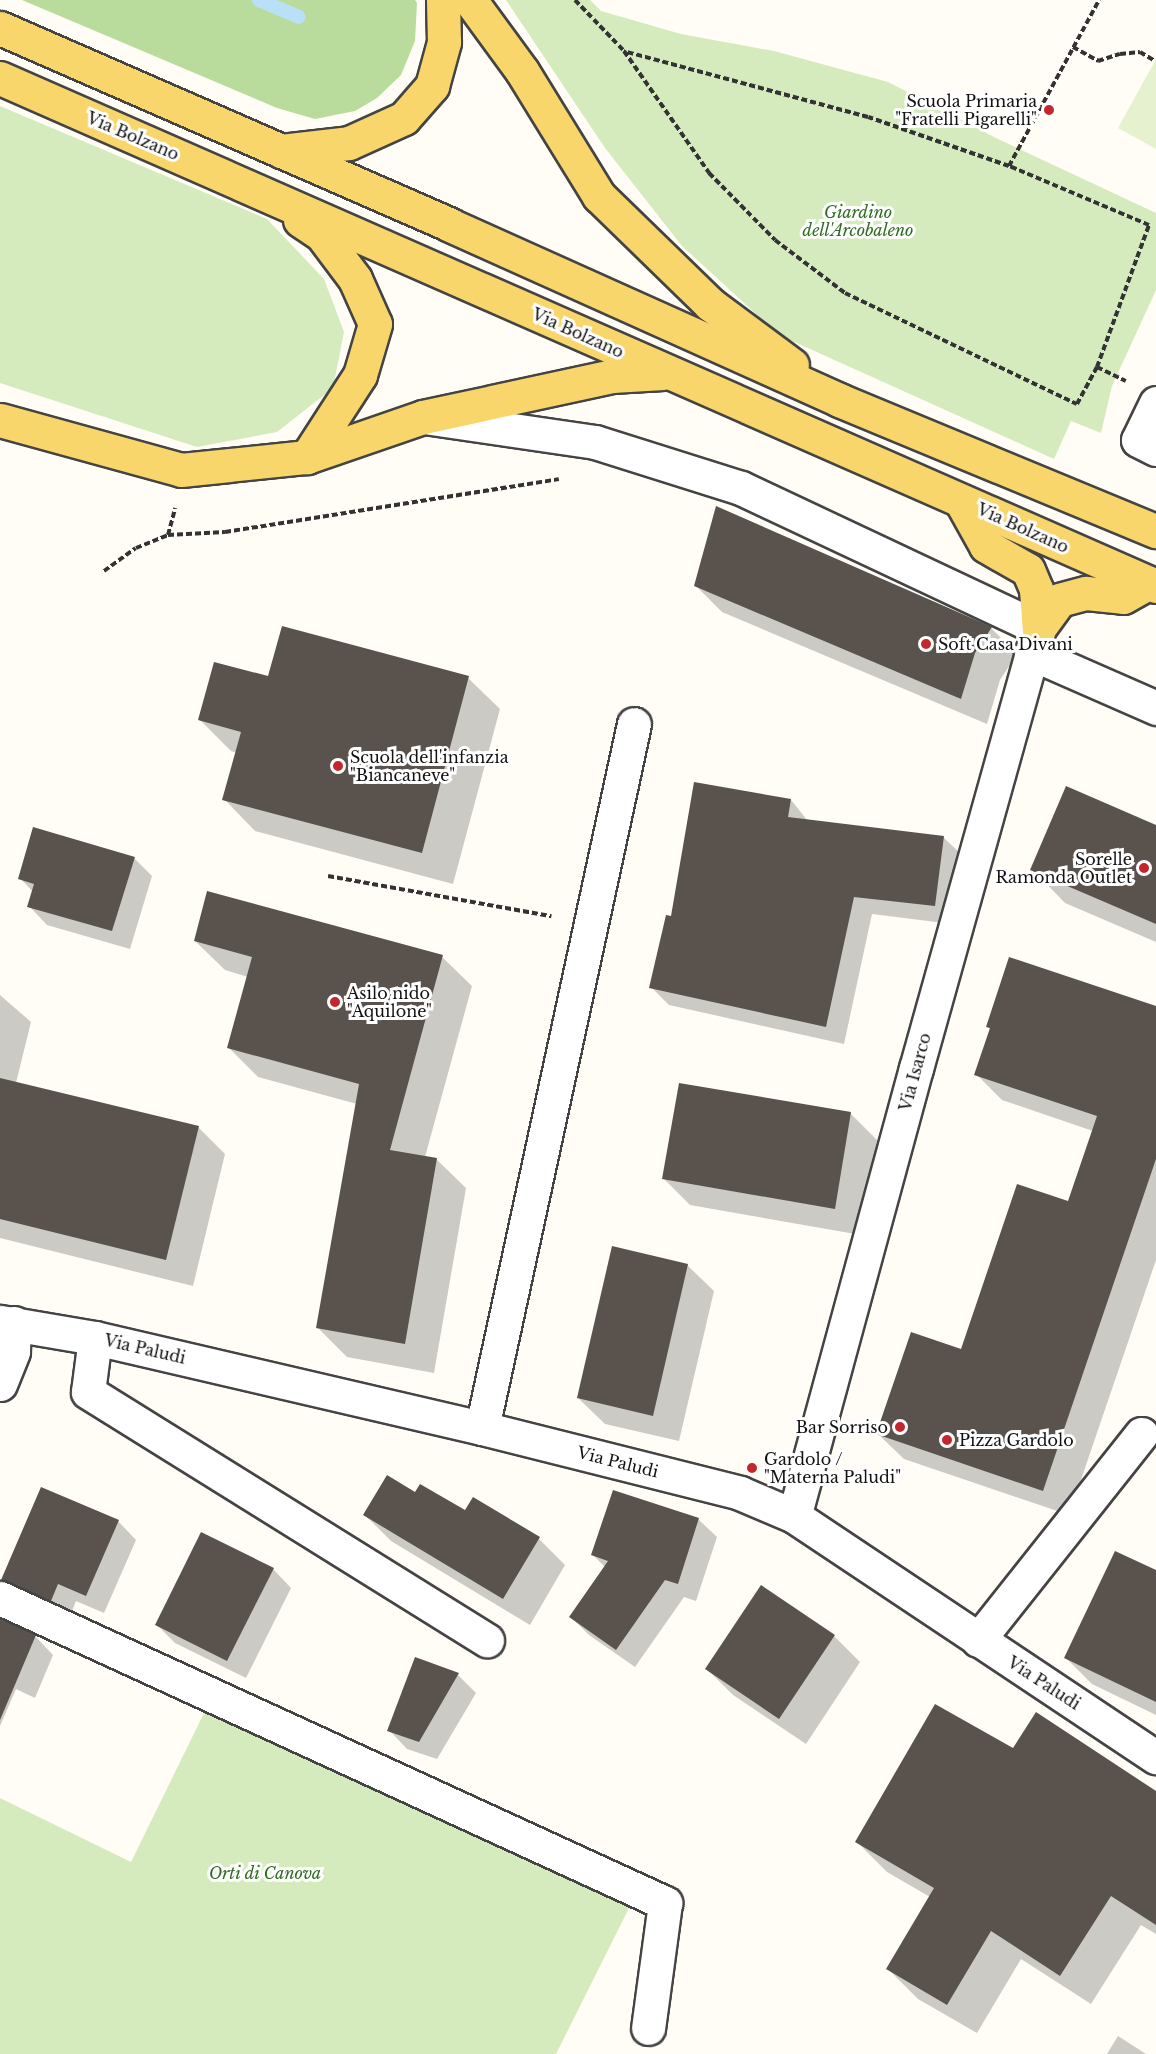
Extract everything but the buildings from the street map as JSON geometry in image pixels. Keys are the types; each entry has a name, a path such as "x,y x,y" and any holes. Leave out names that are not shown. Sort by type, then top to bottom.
{"main road":[{"path":"279,151 349,143 404,118 432,86 444,42 443,0"},
{"path":"470,0 522,71 599,196 710,304 839,400"},
{"path":"0,28 839,400 1156,531"},
{"name":"Via Bolzano","path":"0,78 667,373 1152,584"},
{"path":"254,189 322,235 355,279 375,324 360,375 308,457"},
{"path":"0,420 181,470 308,457 423,417 612,376 667,373"},
{"path":"961,501 986,546 1028,570 1036,589 1035,641"},
{"path":"1035,641 1059,600 1086,593 1123,597 1152,584"}],"street":[{"path":"1156,404 1137,440 1156,449"},
{"path":"423,417 595,442 741,488 1035,641 1156,708"},
{"name":"Via Isarco","path":"794,1516 1035,641"},
{"path":"482,1428 634,723"},
{"name":"Via Paludi","path":"0,1384 13,1351 7,1323 95,1338 482,1428 740,1493 794,1516 1156,1757"},
{"path":"95,1338 87,1392 487,1640"},
{"path":"978,1640 1141,1434"},
{"path":"0,1598 665,1903 648,2028"}],"path":[{"path":"575,0 624,51 709,173 775,240 845,292 1077,404 1097,367 1149,225 1009,165 868,117 624,51"},
{"path":"1009,165 1099,0"},
{"path":"1073,47 1098,61 1119,54 1140,52 1155,61"},
{"path":"104,571 136,548 168,535 225,532 560,479"},
{"path":"168,535 175,508"},
{"path":"328,876 591,923"}],"green space":[{"path":"22,0 415,0 417,3 415,41 401,75 377,98 355,111 315,119 277,108"},
{"name":"Giardino dell'Arcobaleno","path":"506,0 590,0 601,11 681,34 774,51 888,82 996,138 1156,213 1156,290 1112,386 1101,433 1071,421 1054,459 779,335 682,246 605,148"},
{"path":"1156,59 1156,149 1118,128"},
{"path":"0,106 267,219 324,279 344,332 333,388 277,432 197,447 0,383"},
{"name":"Orti di Canova","path":"205,1711 632,1902 556,2054 0,2054 0,1798 131,1862"}],"waterway":[{"path":"259,0 299,17"}],"place":[{"name":"Scuola Primaria \"Fratelli Pigarelli\"","path":"1049,110"},
{"name":"Soft Casa Divani","path":"926,644"},
{"name":"Scuola dell'infanzia \"Biancaneve\"","path":"338,766"},
{"name":"Sorelle Ramonda Outlet","path":"1144,868"},
{"name":"Asilo nido \"Aquilone\"","path":"335,1002"},
{"name":"Bar Sorriso","path":"900,1427"},
{"name":"Pizza Gardolo","path":"947,1440"},
{"name":"Gardolo / \"Materna Paludi\"","path":"752,1468"}]}
